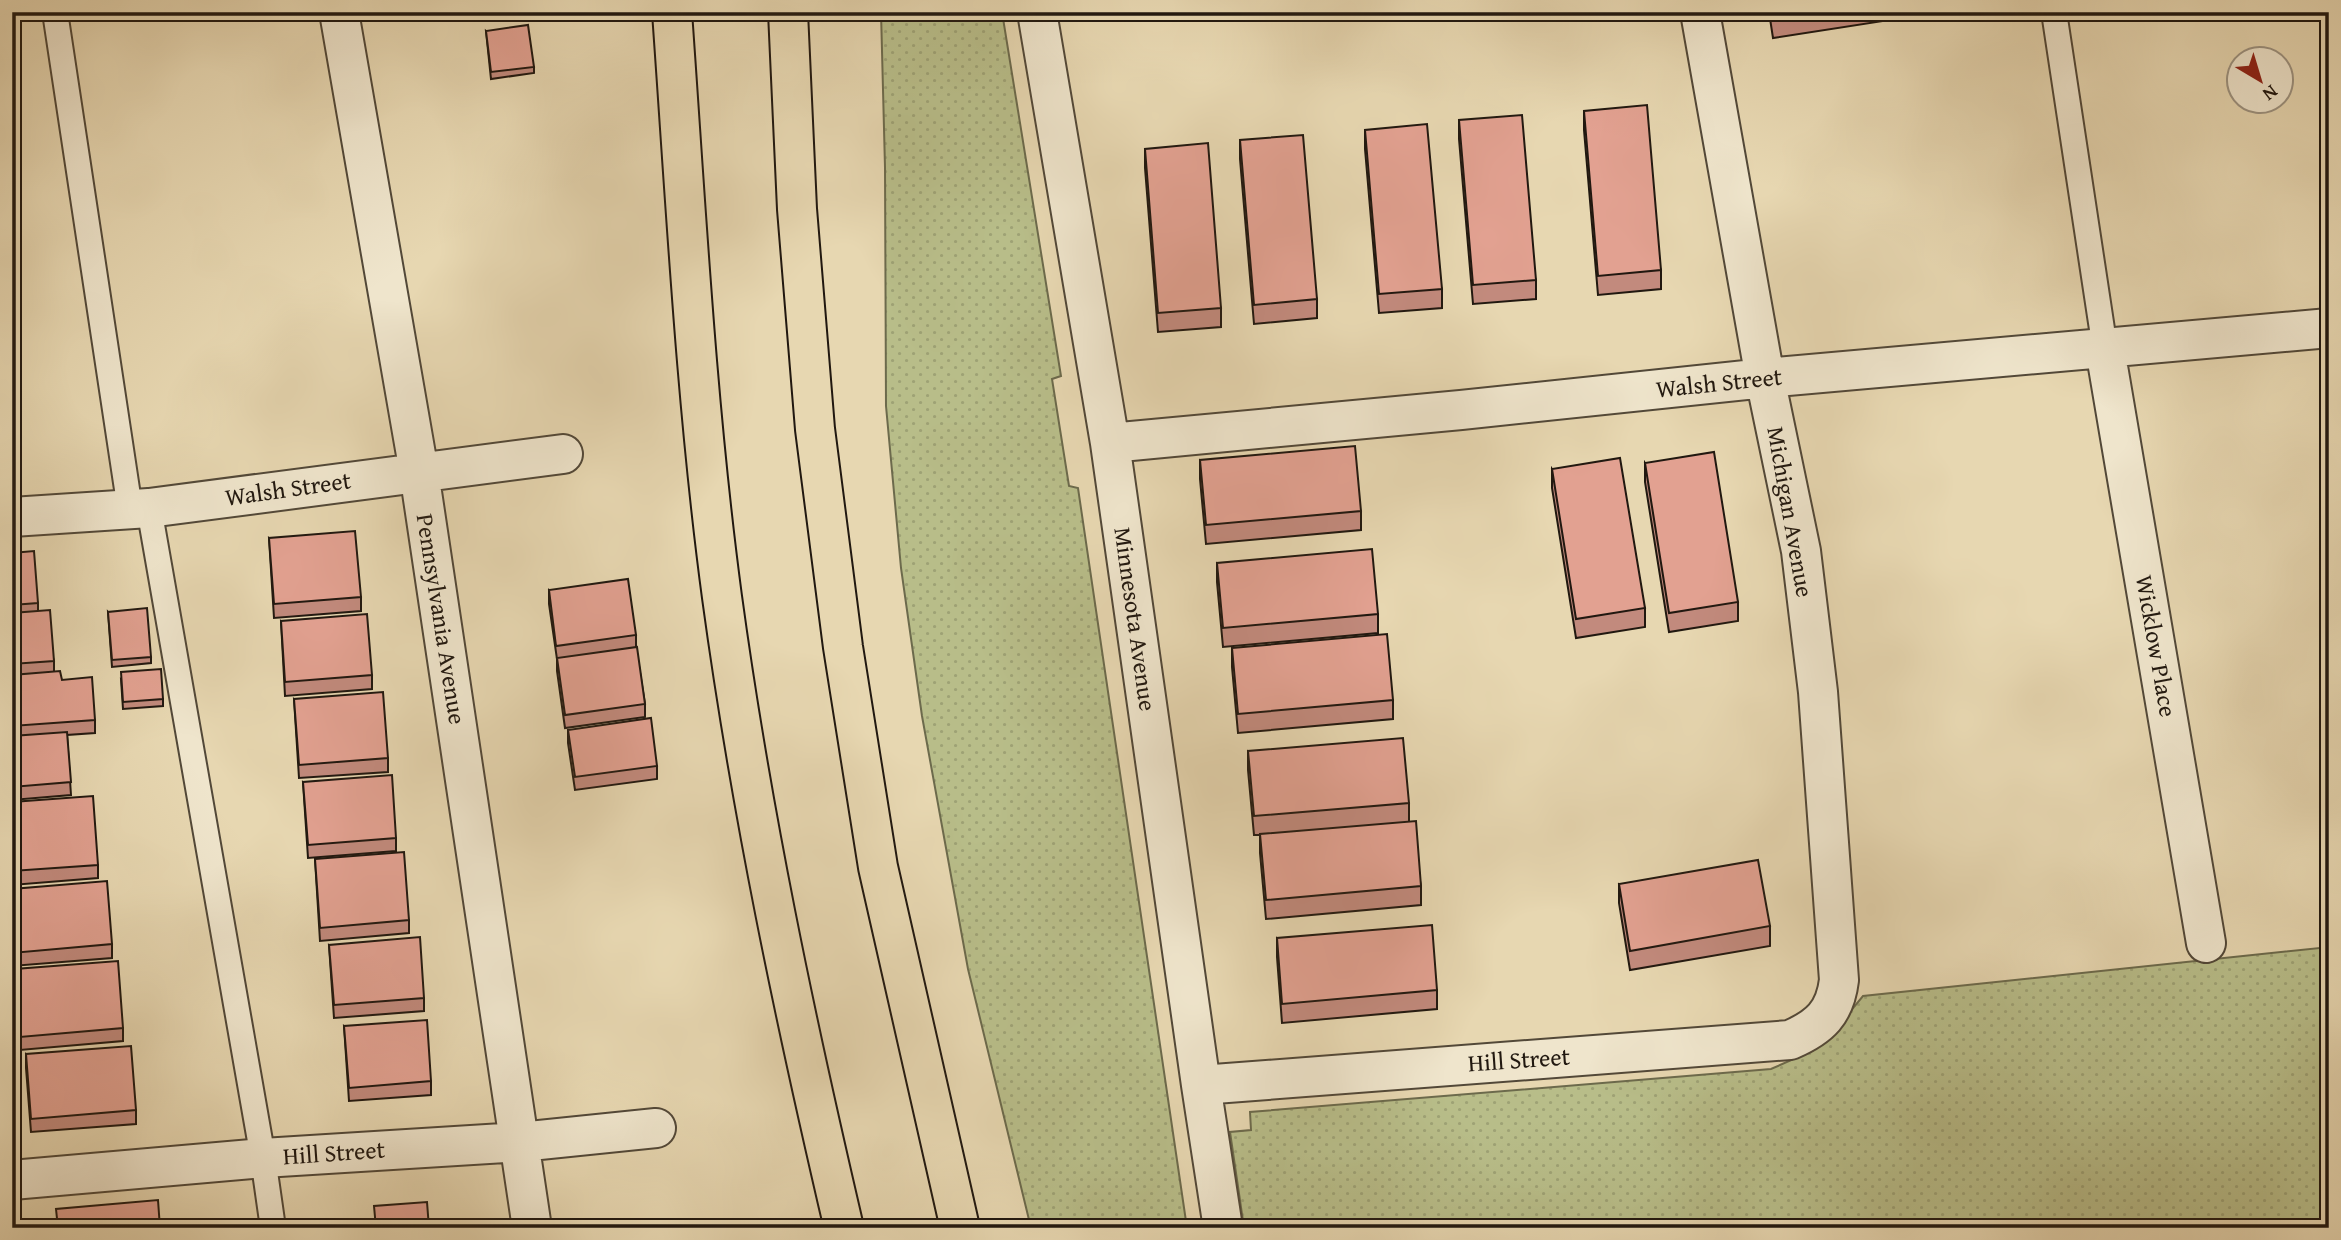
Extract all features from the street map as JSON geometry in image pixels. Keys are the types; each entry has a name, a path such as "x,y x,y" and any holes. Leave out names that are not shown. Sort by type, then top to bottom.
{"highway":[{"path":"672,12 697,376 722,597 755,813 799,1037 844,1228"},
{"path":"788,12 797,209 814,415 843,647 878,867 960,1228"}],"street":[{"name":"Pennsylvania Avenue","path":"339,12 419,472 532,1228"},
{"name":"Minnesota Avenue","path":"1037,12 1110,443 1223,1228"},
{"name":"Michigan Avenue","path":"1700,12 1765,378 1801,551 1818,692 1839,980 1837,997 1828,1014"},
{"name":"Walsh Street","path":"1110,443 1765,378 2329,328"},
{"name":"Wicklow Place","path":"2105,349 2206,943"},
{"name":"Walsh Street","path":"12,517 139,509 563,454"},
{"name":"Hill Street","path":"1201,1085 1790,1040 1811,1031 1828,1014"},
{"name":"Hill Street","path":"12,1180 263,1157 520,1142 656,1128"}],"lane":[{"path":"55,12 139,509 263,1157 273,1228"},
{"path":"2054,12 2105,349"}],"green space":[{"path":"881,12 1002,12 1061,376 1052,379 1069,486 1078,488 1187,1228 1031,1228 968,969 922,716 901,568 886,406"},
{"path":"2329,947 2329,1228 1244,1228 1230,1132 1251,1130 1250,1112 1771,1069 1812,1051 1863,996"}],"building":[{"path":"528,25 534,67 491,72 486,31"},
{"path":"1647,105 1661,270 1598,276 1584,111"},
{"path":"1522,115 1536,280 1473,285 1459,120"},
{"path":"1427,124 1442,289 1379,294 1365,130"},
{"path":"1303,135 1317,299 1254,305 1240,140"},
{"path":"1208,143 1221,308 1158,313 1145,149"},
{"path":"1355,446 1361,511 1206,525 1200,460"},
{"path":"1714,452 1738,602 1669,613 1645,463"},
{"path":"1620,458 1645,608 1576,619 1552,469"},
{"path":"355,531 361,597 274,604 269,538"},
{"path":"1372,549 1378,614 1223,628 1217,563"},
{"path":"34,551 38,603 12,605 12,553"},
{"path":"628,579 636,635 556,646 549,590"},
{"path":"147,608 151,657 112,660 108,612"},
{"path":"50,610 54,661 12,664 12,613"},
{"path":"367,614 372,675 285,682 281,621"},
{"path":"1387,634 1393,700 1238,714 1232,648"},
{"path":"637,647 645,704 565,715 557,658"},
{"path":"161,669 163,699 123,702 121,672"},
{"path":"60,671 62,680 92,677 95,720 12,726 12,675"},
{"path":"383,692 388,758 299,765 294,699"},
{"path":"651,718 657,766 575,777 568,730"},
{"path":"67,732 71,782 12,787 12,736"},
{"path":"1403,738 1409,803 1254,816 1248,751"},
{"path":"392,775 396,838 308,845 303,782"},
{"path":"93,796 98,865 12,871 12,802"},
{"path":"1416,821 1421,886 1266,900 1260,834"},
{"path":"404,852 409,920 320,928 315,859"},
{"path":"1758,860 1770,926 1630,951 1619,884"},
{"path":"107,881 112,944 12,953 12,889"},
{"path":"1432,925 1437,990 1282,1004 1277,938"},
{"path":"420,937 424,998 334,1005 329,945"},
{"path":"118,961 123,1028 20,1037 15,969"},
{"path":"427,1020 431,1081 349,1088 344,1026"},
{"path":"131,1046 136,1110 31,1119 26,1054"},
{"path":"158,1200 160,1228 58,1228 56,1209"},
{"path":"427,1202 429,1228 376,1228 374,1206"}]}
